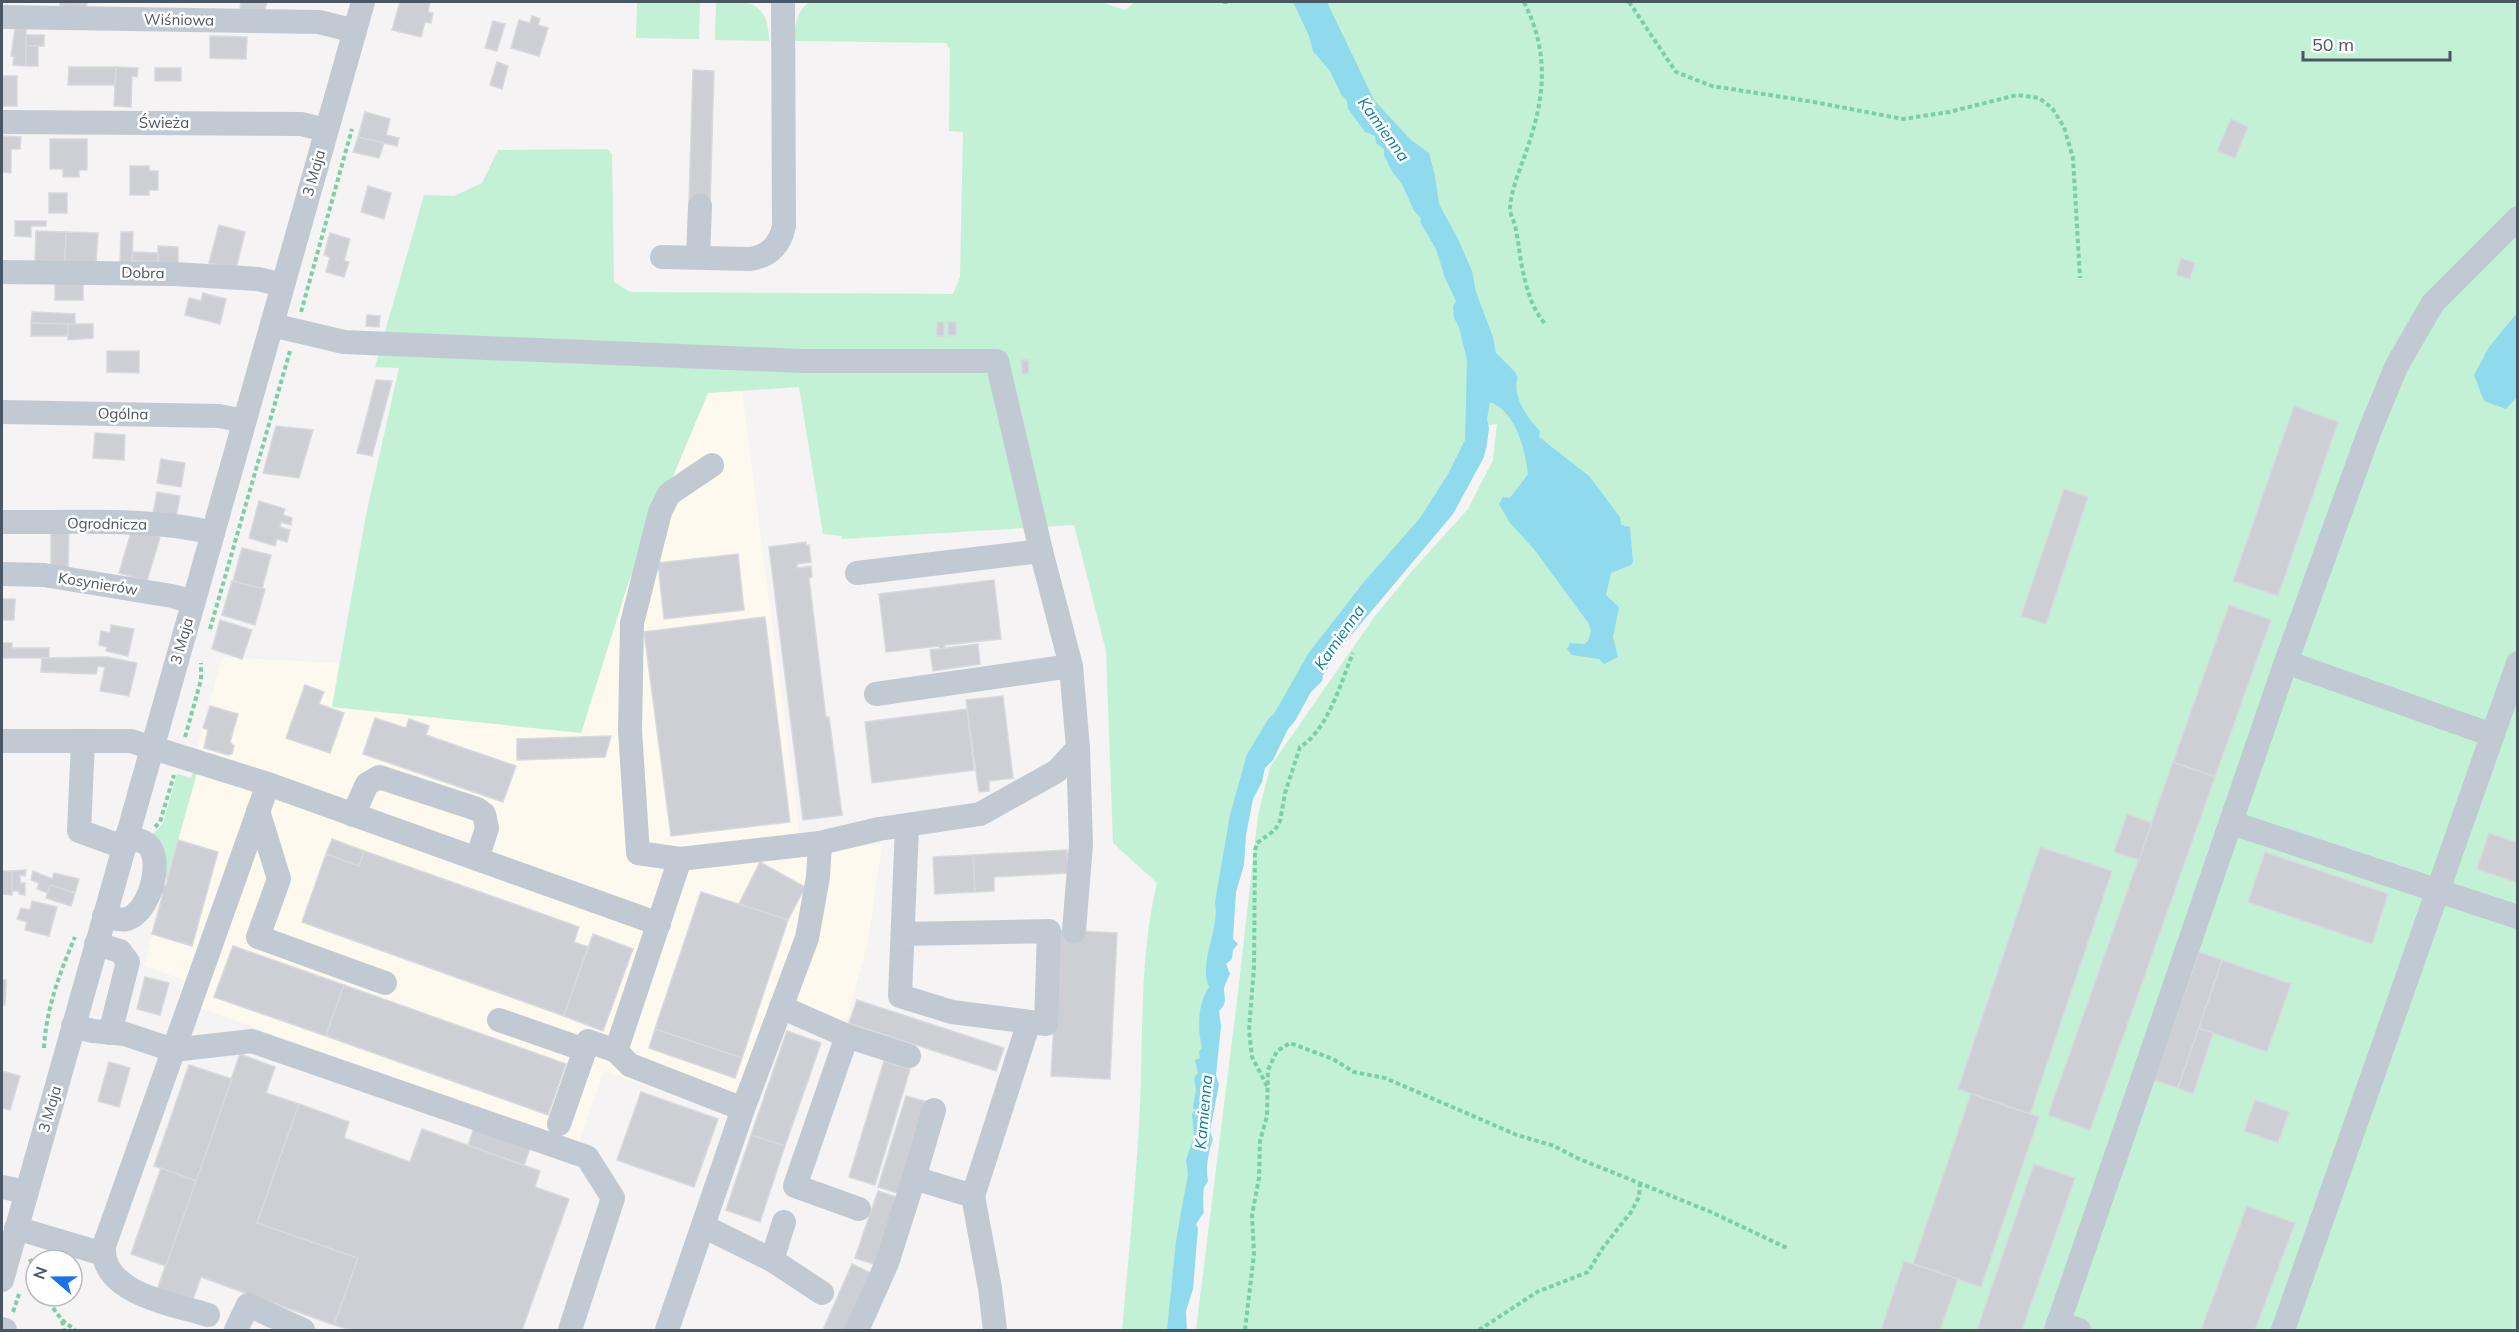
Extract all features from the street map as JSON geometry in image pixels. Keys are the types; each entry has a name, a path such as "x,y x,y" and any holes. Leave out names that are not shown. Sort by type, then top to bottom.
{"street":[{"name":"3 Maja","path":"2,1280 363,2"},
{"path":"662,257 750,259 761,257 771,251 782,236 784,226 783,2"},
{"name":"Wiśniowa","path":"2,17 318,22 355,31"},
{"name":"Świeża","path":"2,122 301,124 326,130"},
{"path":"698,257 700,206"},
{"path":"2064,1328 2286,662 2370,430 2397,365 2433,303 2517,218"},
{"name":"Dobra","path":"2,272 174,274 258,279 283,285"},
{"path":"272,325 344,342 802,361 996,362 1071,666 1078,748 1081,844 1074,931"},
{"name":"Ogólna","path":"2,412 219,416 244,421"},
{"path":"712,465 669,494 660,512 632,623 630,730 638,853 680,858 820,843 980,814 1057,771 1078,748"},
{"name":"Ogrodnicza","path":"2,522 145,524 192,527 213,533"},
{"path":"856,573 1041,551"},
{"name":"Kosynierów","path":"2,574 44,575 172,596 193,602"},
{"path":"2286,662 2492,735"},
{"path":"2283,1330 2517,663"},
{"path":"876,694 1071,666"},
{"path":"2,741 131,741 268,784 659,924"},
{"path":"83,741 79,831 124,842 142,841 151,849 154,863 152,884 145,902 131,917 121,920 104,915"},
{"path":"353,815 367,784 379,777 477,809 484,814 487,828 477,859"},
{"path":"208,1315 123,1286 111,1273 103,1254 106,1236 268,784"},
{"path":"258,811 279,879 258,937 385,983"},
{"path":"2232,823 2517,917"},
{"path":"903,934 1049,932 1046,1024 952,1012 900,996 907,826"},
{"path":"667,1330 743,1109 809,928 818,877 820,843"},
{"path":"616,1051 680,858"},
{"path":"96,944 120,951 128,962 110,1033"},
{"path":"781,1007 847,1036 909,1056"},
{"path":"499,1020 585,1050"},
{"path":"995,1330 990,1288 973,1196 1029,1022"},
{"path":"73,1026 125,1034 173,1050 252,1041 587,1156 613,1198 570,1330"},
{"path":"847,1036 795,1186 859,1209"},
{"path":"559,1124 588,1041 616,1051 630,1065 743,1109"},
{"path":"857,1330 886,1263 934,1110"},
{"path":"914,1178 973,1196"},
{"path":"2,1187 26,1192"},
{"path":"772,1260 784,1222"},
{"path":"704,1226 772,1260 822,1293"},
{"path":"16,1228 103,1254"},
{"path":"236,1330 248,1305 303,1330"}],"path":[{"path":"1223,2 1228,2"},
{"path":"1524,2 1533,21 1542,54 1543,87 1536,125 1512,194 1510,212 1516,227 1527,290 1535,312 1546,325"},
{"path":"1629,2 1676,72 1712,86 1903,119 1949,112 2017,95 2039,98 2052,108 2064,127 2073,158 2080,278"},
{"path":"1267,1086 1252,1057 1249,1029 1254,949 1255,850 1257,843 1275,830 1280,822 1285,793 1300,747 1306,744 1328,715 1353,653"},
{"path":"44,1052 45,1028 60,972 78,926"},
{"path":"1245,1330 1254,1248 1252,1215 1259,1178 1262,1127 1267,1116 1268,1070 1277,1051 1290,1043 1333,1059 1354,1072 1385,1078 1517,1135 1554,1146 1577,1158 1711,1212 1787,1248"},
{"path":"1479,1330 1537,1292 1588,1272 1602,1249 1631,1212 1639,1197 1640,1184"},
{"path":"53,1308 62,1320 75,1330"},
{"path":"62,1320 64,1330"}],"shaded area":[{"path":"742,391 801,846 882,844 868,942 845,1025 772,1001 731,1116 604,1071 579,1143 177,1000 184,980 144,966 195,780 196,752 222,657 339,663 332,706 581,733 628,584 707,393"}],"green space":[{"path":"637,2 700,2 699,39 636,38"},
{"path":"716,2 738,2 755,6 765,18 769,41 715,40"},
{"path":"809,2 1101,2 1125,10 1135,2 2517,2 2517,1330 1196,1330 1258,815 1270,767 1375,616 1468,509 1493,460 1497,424 1474,427 1463,466 1252,763 1172,1330 1122,1330 1139,1125 1144,973 1157,883 1113,843 1106,651 1074,525 842,539 842,536 823,534 799,387 708,393 628,584 581,733 332,707 366,515 399,368 375,367 424,195 454,196 482,183 498,150 607,149 612,154 614,282 630,292 953,294 960,277 963,132 949,131 950,50 946,43 794,41 797,19 801,10"},
{"path":"193,772 197,773 167,879 160,877 152,835 163,824 177,774 191,778"}],"water":[{"name":"Kamienna","path":"1293,2 1327,2 1374,100 1410,139 1429,153 1439,204 1472,271 1476,292 1493,337 1496,353 1518,378 1517,392 1522,406 1540,431 1539,437 1589,476 1620,517 1621,525 1630,527 1633,562 1611,573 1606,595 1619,607 1613,637 1618,657 1604,664 1599,659 1572,655 1567,649 1570,643 1584,644 1588,641 1591,631 1589,624 1534,549 1510,523 1499,504 1503,497 1510,498 1528,474 1518,432 1506,414 1490,402 1487,419 1489,428 1484,457 1453,514 1343,645 1323,675 1322,681 1311,692 1288,729 1273,760 1265,768 1262,782 1253,799 1246,835 1244,865 1236,892 1233,939 1238,944 1233,950 1232,959 1226,964 1230,974 1224,988 1225,1003 1219,1011 1221,1026 1216,1075 1219,1084 1210,1131 1213,1140 1208,1159 1208,1181 1204,1187 1204,1212 1196,1224 1198,1228 1193,1289 1186,1311 1187,1330 1167,1330 1176,1241 1188,1174 1186,1160 1194,1136 1192,1114 1195,1110 1193,1107 1196,1090 1194,1078 1198,1073 1195,1060 1200,1058 1199,1052 1202,1047 1199,1032 1200,1016 1205,993 1209,987 1206,977 1207,957 1215,924 1215,902 1230,815 1247,754 1269,718 1274,714 1308,654 1363,583 1420,518 1448,474 1465,440 1467,360 1459,327 1454,318 1453,306 1456,301 1445,278 1436,249 1420,222 1421,218 1414,211 1402,184 1384,156 1384,149 1376,143 1375,136 1365,132 1348,109 1347,101 1330,71 1313,51 1309,36"},
{"path":"2517,313 2517,397 2506,409 2484,401 2474,375 2489,347"}],"building":[{"path":"60,2 87,2 86,11 59,11"},
{"path":"241,2 267,2 264,13 240,9"},
{"path":"400,2 430,2 428,12 433,13 431,23 425,22 421,37 392,30"},
{"path":"532,16 540,19 538,25 548,28 539,56 511,48 519,20 530,23"},
{"path":"493,21 505,24 497,51 485,48"},
{"path":"15,29 26,29 26,66 13,65 14,56 11,56"},
{"path":"26,35 44,35 44,46 26,46"},
{"path":"210,36 247,37 246,59 210,58"},
{"path":"26,46 38,46 38,66 26,66"},
{"path":"497,62 508,66 502,89 490,85"},
{"path":"69,67 116,67 115,85 68,85"},
{"path":"116,67 138,68 137,77 132,76 131,107 114,106"},
{"path":"155,68 181,68 181,81 155,81"},
{"path":"693,70 714,71 710,204 689,203"},
{"path":"2,76 17,76 17,106 2,106"},
{"path":"365,112 390,119 386,135 399,138 397,146 358,137"},
{"path":"2231,119 2248,127 2235,158 2217,151"},
{"path":"2,136 21,137 20,149 11,149 11,173 2,172"},
{"path":"358,137 384,143 379,158 353,152"},
{"path":"50,139 87,139 87,170 79,170 79,177 63,177 63,169 50,169"},
{"path":"130,166 149,166 149,171 158,171 158,190 149,190 149,195 130,195"},
{"path":"368,186 391,193 384,219 361,212"},
{"path":"49,193 67,193 67,213 49,213"},
{"path":"15,221 46,221 46,226 31,226 31,237 15,236"},
{"path":"219,225 245,232 236,269 209,263"},
{"path":"36,231 66,232 65,261 35,261"},
{"path":"66,232 98,233 96,262 65,261"},
{"path":"121,232 133,232 132,264 120,263"},
{"path":"330,233 350,239 344,261 349,262 344,277 326,272 330,257 324,255"},
{"path":"158,246 178,247 178,264 158,263"},
{"path":"133,252 158,253 158,262 132,261"},
{"path":"2181,258 2195,263 2190,279 2176,275"},
{"path":"55,283 83,284 83,300 55,300"},
{"path":"203,293 226,299 220,324 185,315 189,298 201,301"},
{"path":"32,312 75,314 75,324 31,323"},
{"path":"367,315 380,316 379,327 366,326"},
{"path":"937,322 944,322 944,336 937,336"},
{"path":"948,322 956,322 956,335 948,336"},
{"path":"31,323 68,324 68,336 31,336"},
{"path":"68,324 93,324 93,338 68,340"},
{"path":"107,351 139,351 139,373 107,372"},
{"path":"1021,360 1028,360 1029,373 1022,374"},
{"path":"376,380 392,381 372,456 357,453"},
{"path":"2294,406 2338,422 2278,596 2233,581"},
{"path":"276,426 313,430 299,478 263,473"},
{"path":"95,433 125,435 124,460 93,458"},
{"path":"161,459 185,463 181,487 157,483"},
{"path":"2064,489 2088,497 2046,624 2021,616"},
{"path":"157,492 180,496 175,523 152,519"},
{"path":"259,501 285,509 283,515 292,518 291,525 281,522 280,527 290,530 287,542 277,539 275,546 249,538"},
{"path":"51,527 69,527 68,572 51,569"},
{"path":"132,529 160,537 147,581 119,573"},
{"path":"806,542 806,546 809,545 811,562 797,564 797,568 811,566 812,577 809,578 826,718 829,717 842,815 803,820 769,547"},
{"path":"242,548 271,555 262,589 233,581"},
{"path":"738,554 744,610 664,619 658,563"},
{"path":"994,580 1001,639 945,645 945,648 940,649 939,646 886,652 879,594"},
{"path":"232,581 265,589 255,625 222,615"},
{"path":"2,599 15,599 14,620 2,620"},
{"path":"2229,605 2271,620 2215,777 2173,762"},
{"path":"765,617 790,822 671,836 644,632"},
{"path":"220,620 252,630 242,659 212,649"},
{"path":"111,625 134,629 128,656 106,651 107,647 99,645 101,631 110,633"},
{"path":"2,643 12,643 12,648 49,648 49,658 2,658"},
{"path":"978,644 980,664 933,671 930,650"},
{"path":"107,657 137,663 129,696 100,691 105,667 98,666 96,674 41,672 42,658"},
{"path":"305,685 324,692 319,704 344,713 330,753 286,738"},
{"path":"1003,696 1013,778 989,781 989,791 979,792 966,700"},
{"path":"210,706 238,714 230,742 234,746 232,754 228,755 204,748 208,730 203,728"},
{"path":"967,709 974,770 872,783 865,722"},
{"path":"375,718 406,728 409,719 429,726 426,735 516,766 503,802 363,754"},
{"path":"611,736 605,757 517,760 517,739"},
{"path":"2173,762 2215,777 2090,1130 2048,1115"},
{"path":"2127,814 2152,823 2139,860 2114,852"},
{"path":"2489,833 2518,843 2518,883 2477,869"},
{"path":"332,839 364,851 359,866 326,854"},
{"path":"178,840 218,852 192,946 152,934 163,894 160,894 163,885 166,885"},
{"path":"2040,847 2112,871 2030,1114 1958,1089"},
{"path":"1067,850 1068,873 994,877 994,891 975,892 973,855"},
{"path":"364,851 579,927 574,942 588,947 564,1016 302,922 326,854 359,866"},
{"path":"2265,852 2388,894 2372,944 2248,902"},
{"path":"973,855 975,892 935,894 933,857"},
{"path":"760,862 805,887 788,920 739,904"},
{"path":"26,870 25,876 20,875 20,883 25,883 25,895 19,894 19,891 12,891 12,871"},
{"path":"2,871 12,871 12,895 2,894"},
{"path":"33,871 52,879 54,873 79,879 75,893 50,885 48,893 37,889 39,883 31,880"},
{"path":"50,885 75,893 71,906 46,898"},
{"path":"701,892 788,920 742,1058 655,1029"},
{"path":"32,901 57,907 49,936 25,930 27,922 17,919 21,908 30,910"},
{"path":"1059,930 1117,933 1110,1079 1051,1076"},
{"path":"593,934 633,949 603,1031 564,1016"},
{"path":"233,946 344,985 326,1036 214,997"},
{"path":"2199,952 2222,960 2178,1088 2154,1080"},
{"path":"2222,960 2291,984 2267,1052 2199,1028"},
{"path":"145,977 169,983 160,1015 137,1009"},
{"path":"2,980 6,980 5,1005 2,1005"},
{"path":"344,985 566,1064 548,1115 326,1036"},
{"path":"857,1000 1004,1048 996,1071 849,1023"},
{"path":"2199,1028 2213,1033 2193,1094 2178,1088"},
{"path":"655,1029 742,1058 735,1078 649,1048"},
{"path":"787,1031 821,1043 785,1146 751,1135"},
{"path":"240,1054 275,1067 266,1093 299,1104 257,1223 358,1258 334,1325 201,1277 192,1302 157,1290"},
{"path":"884,1061 910,1069 875,1185 849,1177"},
{"path":"109,1062 130,1068 119,1107 98,1101"},
{"path":"189,1065 232,1079 196,1181 154,1166"},
{"path":"2,1071 20,1076 10,1110 2,1108"},
{"path":"641,1092 718,1119 694,1187 617,1160"},
{"path":"1971,1094 2039,1117 1981,1287 1913,1264"},
{"path":"906,1096 928,1102 900,1194 878,1187"},
{"path":"2255,1100 2289,1112 2278,1143 2244,1131"},
{"path":"299,1104 349,1122 344,1138 410,1162 422,1129 540,1171 535,1187 569,1199 522,1330 351,1330 334,1325 358,1258 257,1223"},
{"path":"476,1123 532,1143 524,1165 468,1145"},
{"path":"751,1135 785,1146 760,1222 726,1210"},
{"path":"2034,1164 2075,1178 2022,1330 1977,1330"},
{"path":"161,1168 196,1181 166,1266 131,1254"},
{"path":"878,1191 899,1198 876,1265 855,1258"},
{"path":"2247,1206 2295,1223 2255,1330 2201,1330"},
{"path":"1904,1261 1958,1279 1940,1330 1881,1330"},
{"path":"852,1264 873,1274 848,1330 823,1330"}]}
